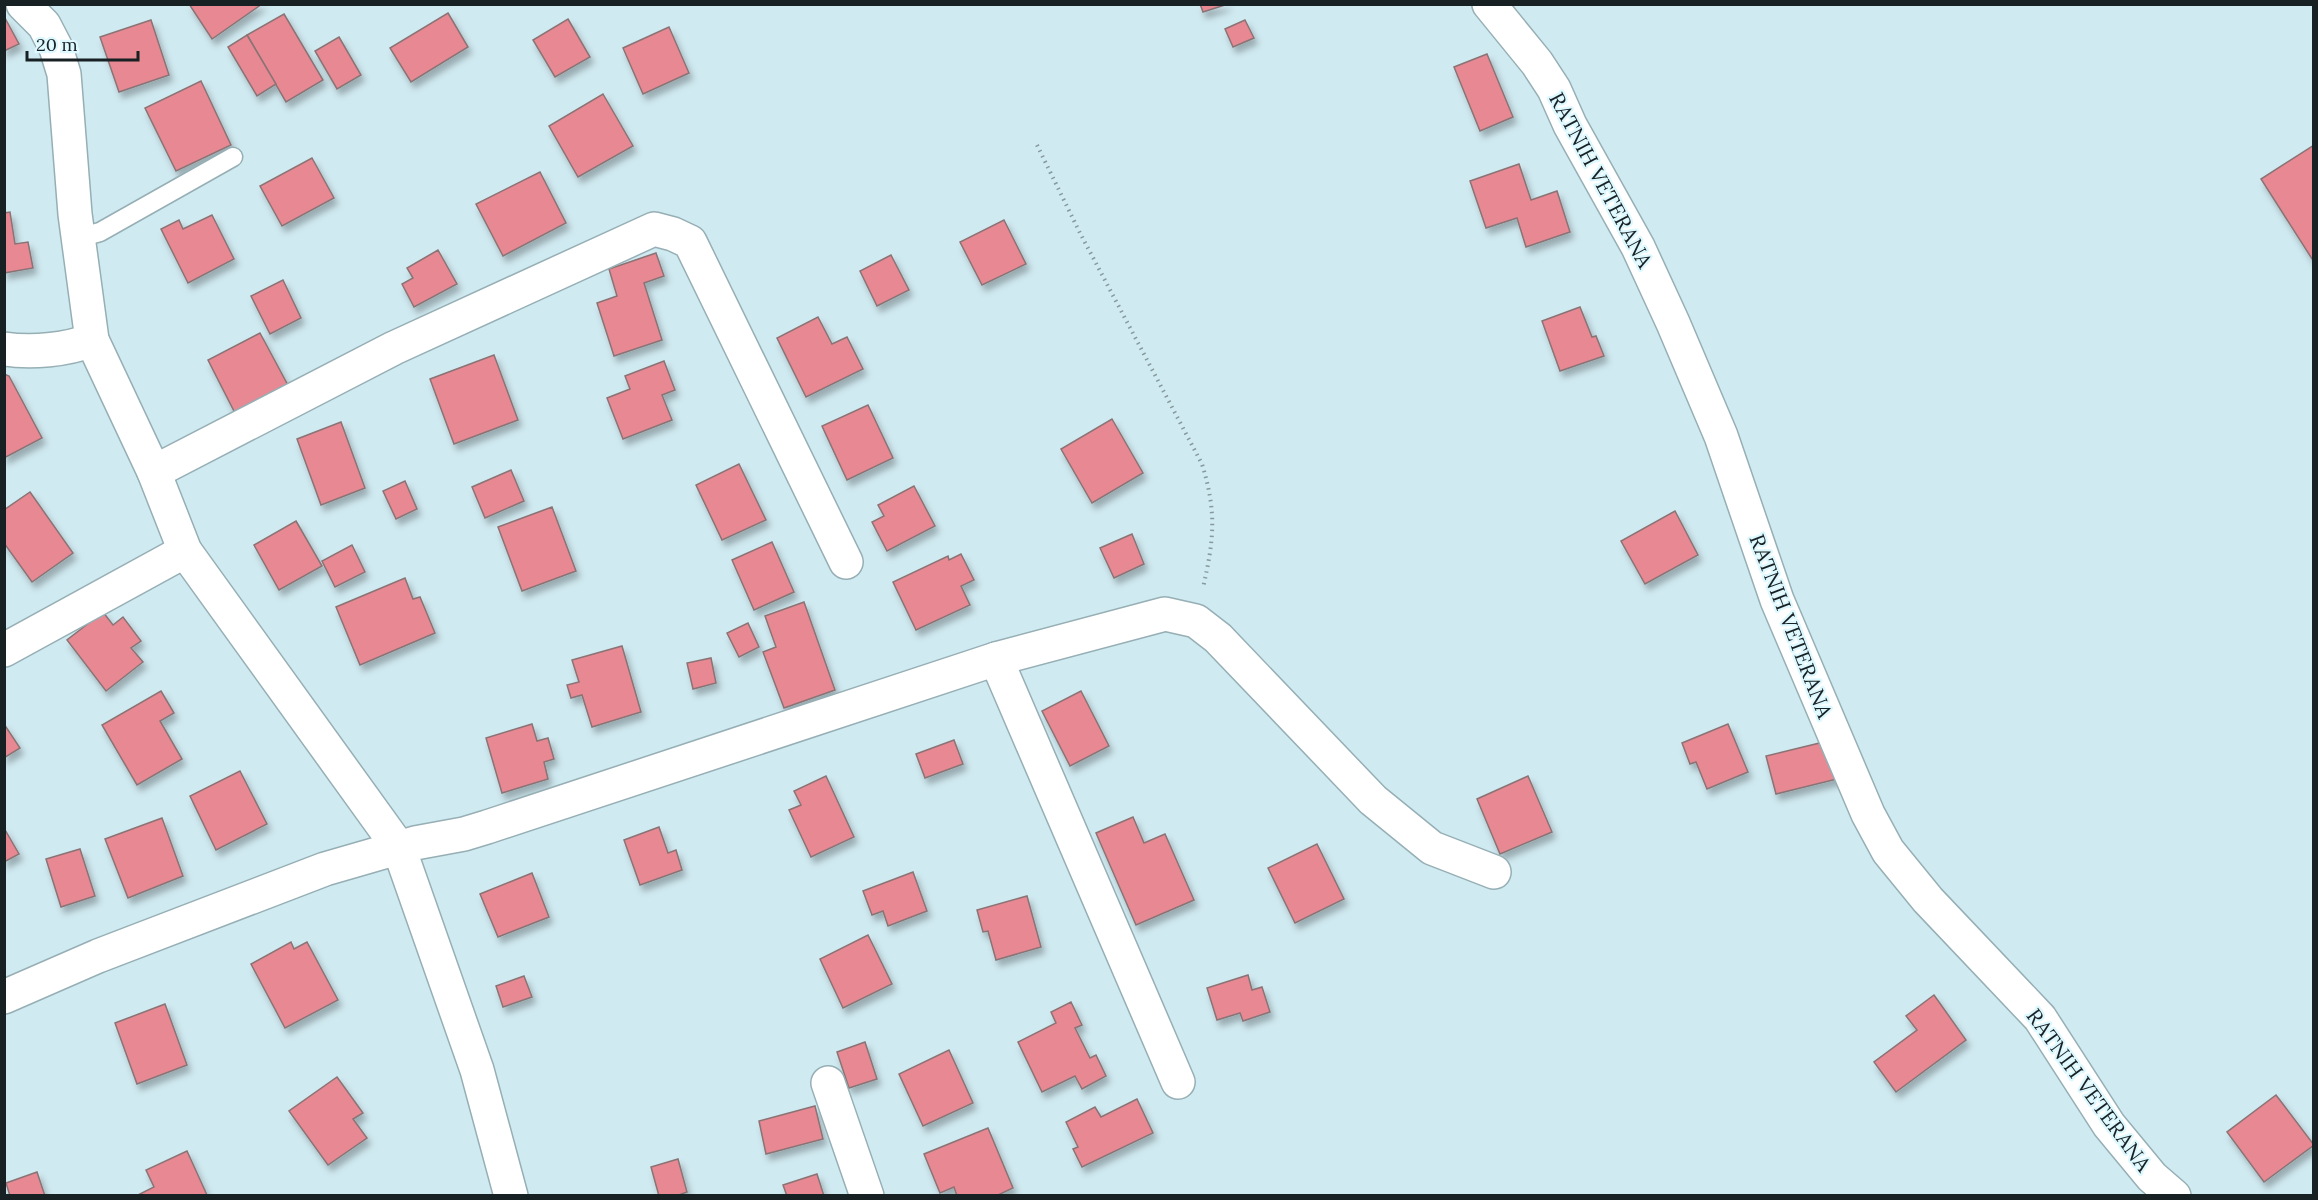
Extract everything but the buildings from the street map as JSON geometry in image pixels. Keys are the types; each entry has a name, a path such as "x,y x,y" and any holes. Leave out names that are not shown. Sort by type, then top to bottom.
{"street":[{"path":"23,4 44,25 56,48 64,74 78,238 92,340 154,472 185,551 399,848 477,1070 511,1196"},
{"name":"RATNIH VETERANA","path":"1489,4 1537,63 1554,89 1570,125 1643,258 1721,436 1778,600 1864,805 1888,850 1928,900 2040,1018 2109,1125 2152,1177 2174,1196"},
{"path":"154,472 394,348 654,229 690,242 846,562"},
{"path":"4,349 22,351 44,349 81,345 92,340"},
{"path":"4,650 185,551"},
{"path":"4,997 98,956 314,873 399,848 487,827 996,659 1165,614 1196,621 1218,638 1373,800 1432,848 1494,872"},
{"path":"996,659 1178,1082"},
{"path":"828,1083 867,1196"}],"lane":[{"path":"78,238 100,232 233,157"}],"path":[{"path":"1037,145 1080,233 1202,464 1210,491 1213,536 1196,621"}]}
